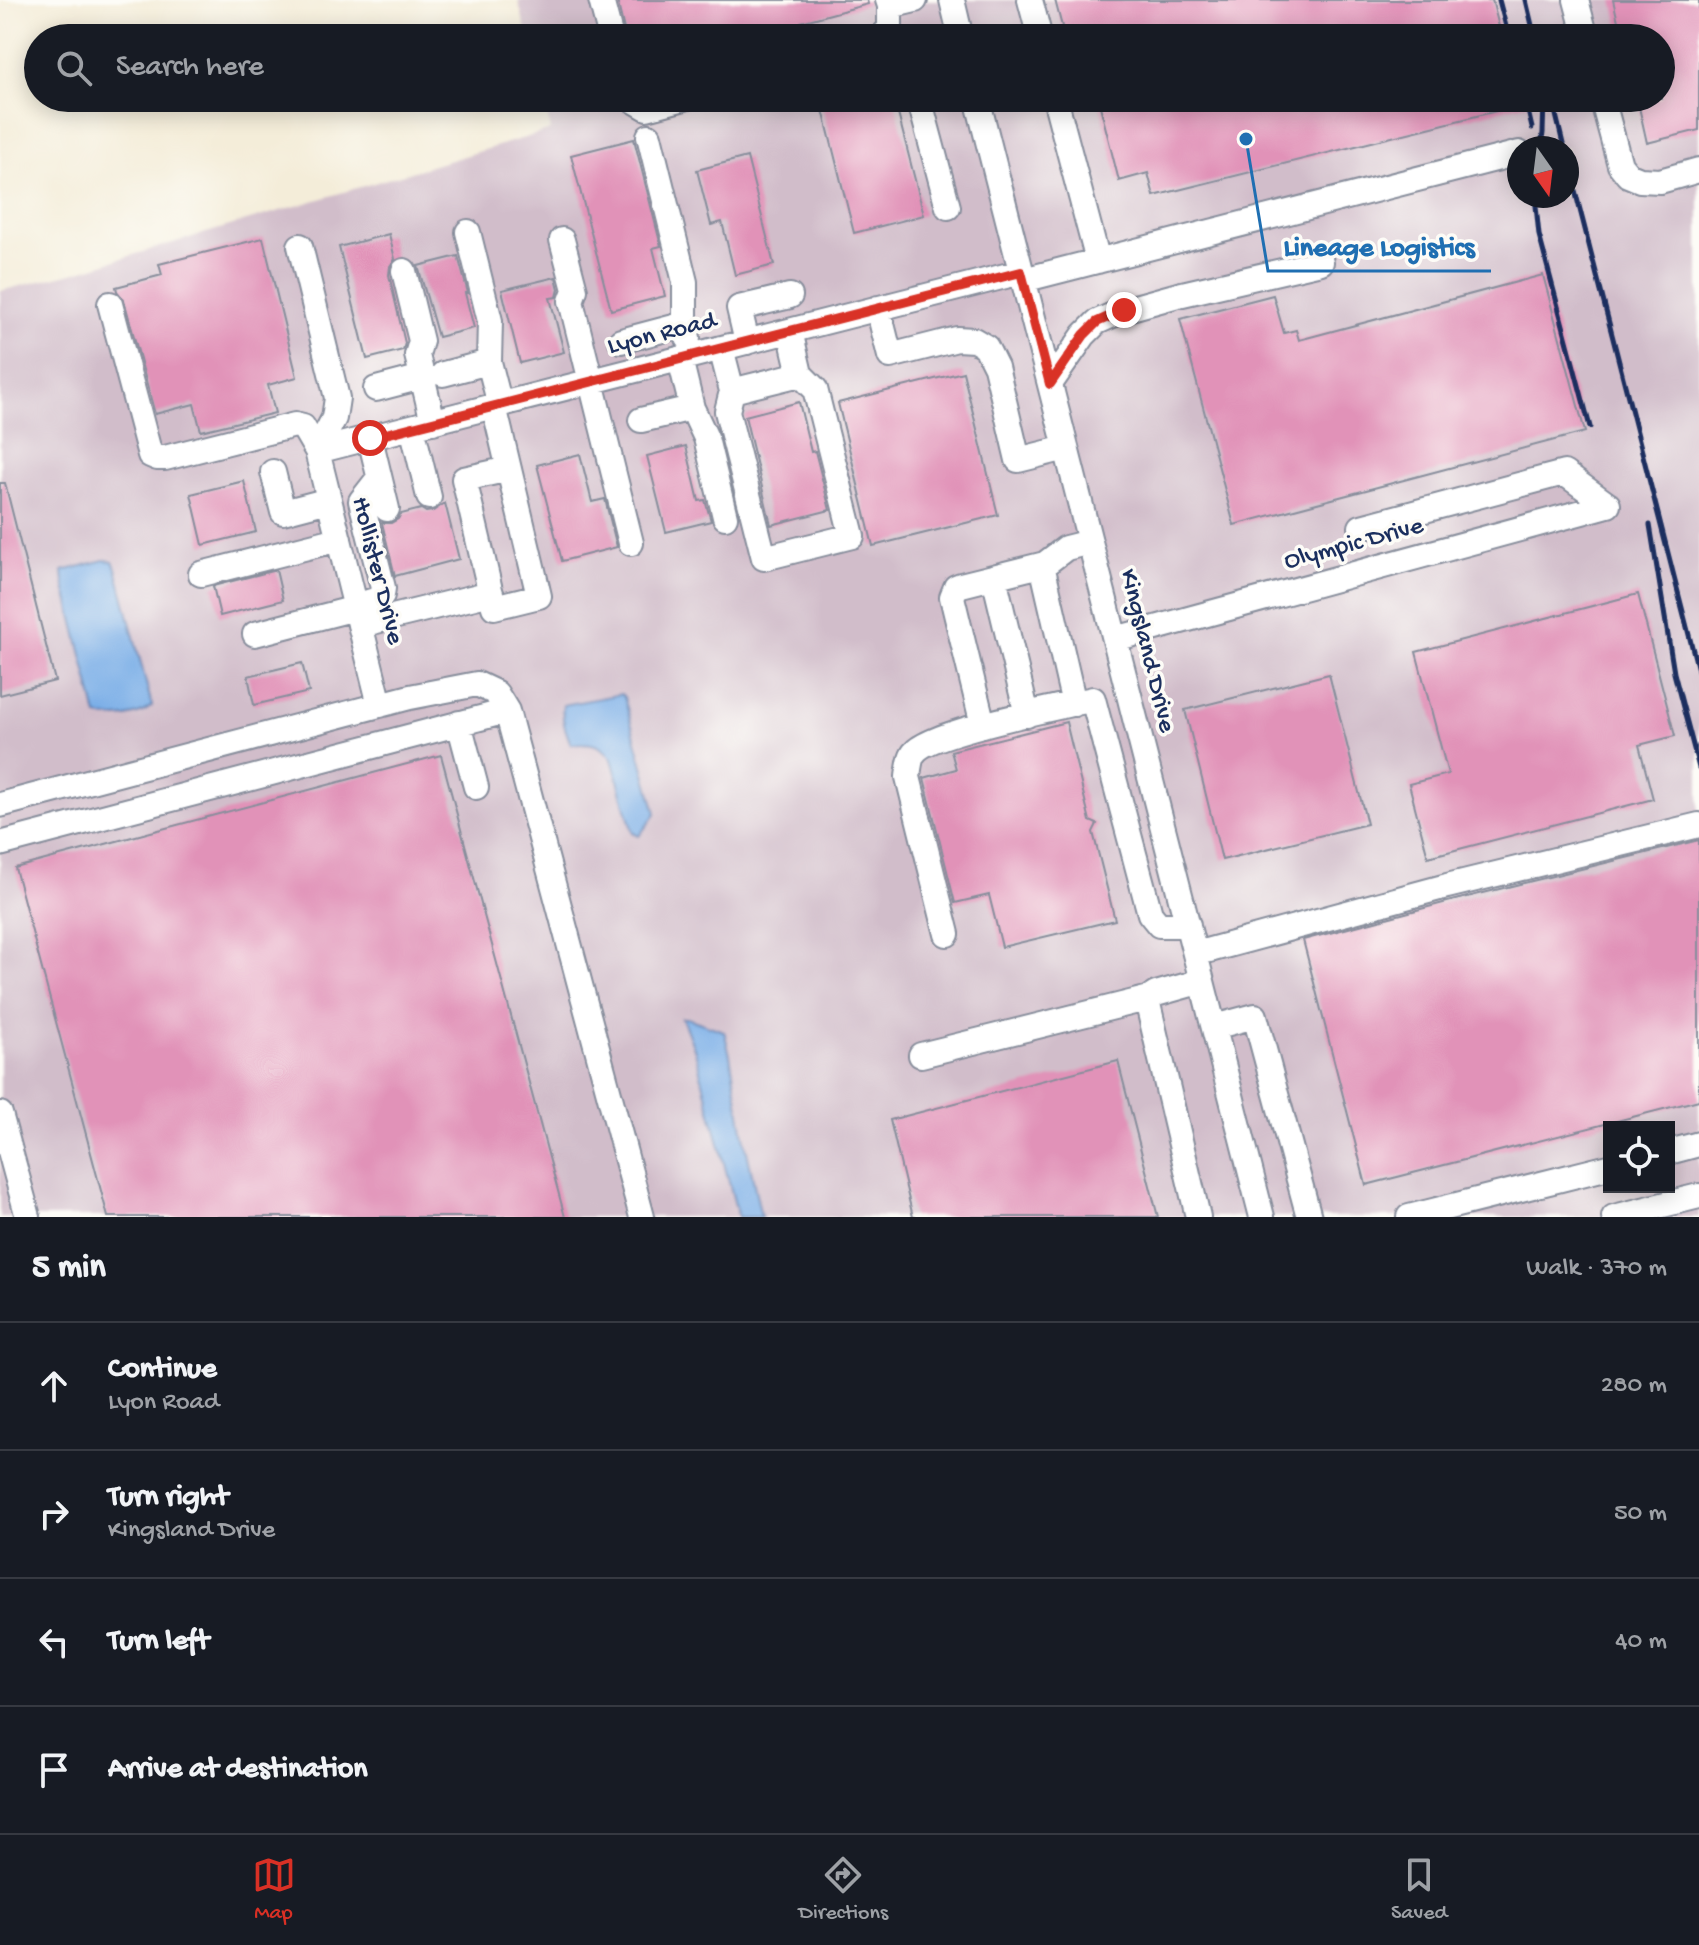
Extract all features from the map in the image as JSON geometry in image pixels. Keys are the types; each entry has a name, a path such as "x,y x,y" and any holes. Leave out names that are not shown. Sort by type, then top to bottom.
{"street":[{"path":"601,0 607,24"},
{"path":"890,24 889,3 915,0"},
{"path":"952,0 958,24"},
{"path":"1030,0 1036,24"},
{"path":"1576,0 1582,24"},
{"path":"923,112 948,207"},
{"name":"Kingsland Drive","path":"981,112 1262,1217"},
{"path":"1059,112 1098,261"},
{"path":"1606,112 1620,165 1628,175 1640,180 1660,181 1699,170"},
{"path":"649,136 685,282 692,408 706,438 725,517"},
{"name":"Lyon Road","path":"317,451 878,308 1098,261 1507,156"},
{"path":"468,232 490,321 489,362 509,469 539,596 494,607 464,479 509,469"},
{"path":"562,240 575,290 571,301 631,543"},
{"path":"300,246 337,398 334,418 317,451"},
{"path":"1050,384 1084,335 1097,322 1124,310 1178,295 1321,262"},
{"path":"404,271 421,341 417,355 432,376 423,424 429,497"},
{"path":"747,342 739,308 790,296"},
{"path":"110,304 150,455 165,458 295,425 303,427 317,451"},
{"path":"878,308 890,356 957,339 974,340 986,347 996,367 1018,460 1066,448"},
{"path":"621,341 685,324"},
{"path":"721,348 732,391 727,411 764,558 852,536 815,389 800,374 790,331"},
{"path":"376,389 489,362"},
{"path":"732,391 800,374"},
{"path":"641,420 692,408"},
{"path":"370,438 387,509"},
{"name":"Hollister Drive","path":"317,451 380,705"},
{"path":"273,472 283,512 329,500"},
{"name":"Olympic Drive","path":"1115,639 1608,505 1564,473 1361,527"},
{"path":"357,613 382,595 383,588 361,501 379,478"},
{"path":"201,574 339,539"},
{"path":"983,725 952,597 956,587 1042,565 1066,548 1090,542"},
{"path":"1042,565 1150,914 1159,925 1188,925"},
{"path":"994,577 1027,715"},
{"path":"255,634 357,613 491,593"},
{"path":"0,805 380,705 477,684 496,693 507,711 642,1217"},
{"path":"947,934 908,777 912,754 924,743 958,731 1128,690"},
{"path":"0,844 507,711"},
{"path":"459,723 476,787"},
{"path":"1195,954 1447,886 1699,825"},
{"path":"921,1055 1150,998 1202,981"},
{"path":"1150,998 1148,1013 1198,1217"},
{"path":"1214,1027 1255,1016 1309,1217"},
{"path":"0,1114 28,1217"},
{"path":"1675,1150 1699,1144"},
{"path":"1409,1217 1603,1168"},
{"path":"1614,1217 1699,1196"}],"shaded area":[{"path":"518,0 1699,0 1699,1217 0,1217 0,291 76,272 551,130 546,112 1675,112 1675,24 524,24"}],"water":[{"path":"104,560 113,561 116,568 152,706 126,717 97,716 64,582 63,571"},
{"path":"621,694 656,813 639,836 633,833 612,759 594,745 571,744 563,720 563,705"},
{"path":"682,1018 724,1031 761,1217 738,1217 695,1051"}],"building":[{"path":"617,0 867,0 868,4 802,24 623,24"},
{"path":"1055,0 1492,0 1498,24 1061,24"},
{"path":"1613,0 1699,0 1699,130 1647,143 1640,112 1675,112 1675,24 1619,24"},
{"path":"824,112 898,112 924,215 854,233"},
{"path":"1102,112 1493,112 1154,196 1148,173 1119,181"},
{"path":"634,139 661,246 653,248 665,296 611,310 571,155"},
{"path":"747,157 774,265 735,275 722,222 711,225 697,170"},
{"path":"389,234 395,259 389,275 405,343 403,350 367,359 339,247"},
{"path":"263,238 297,377 268,385 275,413 201,431 194,404 155,414 124,300 116,287 162,275 159,264"},
{"path":"458,256 474,328 438,337 418,266"},
{"path":"1543,275 1585,432 1234,525 1180,319 1273,295 1284,333 1296,330 1299,340"},
{"path":"556,277 557,297 550,298 564,352 520,363 502,290"},
{"path":"963,372 998,515 873,546 838,403"},
{"path":"799,402 830,510 771,525 745,416"},
{"path":"686,446 699,501 705,500 711,521 666,532 647,456"},
{"path":"580,454 592,502 605,499 617,547 562,561 537,465"},
{"path":"244,481 256,532 203,545 191,494"},
{"path":"0,483 5,483 55,681 0,695"},
{"path":"445,503 459,559 395,576 382,523 391,523 401,514 421,509 433,511"},
{"path":"276,570 283,600 220,616 213,586"},
{"path":"1638,594 1675,736 1639,745 1653,799 1428,857 1409,784 1448,774 1416,652"},
{"path":"302,663 309,692 254,705 248,676"},
{"path":"1329,674 1367,824 1222,860 1185,710"},
{"path":"1066,722 1090,821 1097,824 1093,832 1115,920 1002,947 989,895 955,903 924,778 956,769 951,751"},
{"path":"441,755 565,1217 108,1217 15,868"},
{"path":"1699,840 1699,1100 1617,1121 1603,1121 1603,1125 1366,1185 1303,940"},
{"path":"1118,1061 1158,1217 913,1217 890,1120"}],"railway":[{"path":"1499,0 1505,24"},
{"path":"1526,0 1532,24"},
{"path":"1528,112 1532,128"},
{"path":"1543,136 1544,112"},
{"path":"1555,112 1561,136"},
{"path":"1579,206 1699,674"},
{"path":"1536,208 1539,235 1590,427"},
{"path":"1650,525 1674,673 1699,768"}],"place":[{"name":"Lineage Logistics","path":"1246,139"}],"route":[{"path":"370,438 1021,272 1050,384 1084,335 1097,322 1124,310"}]}
